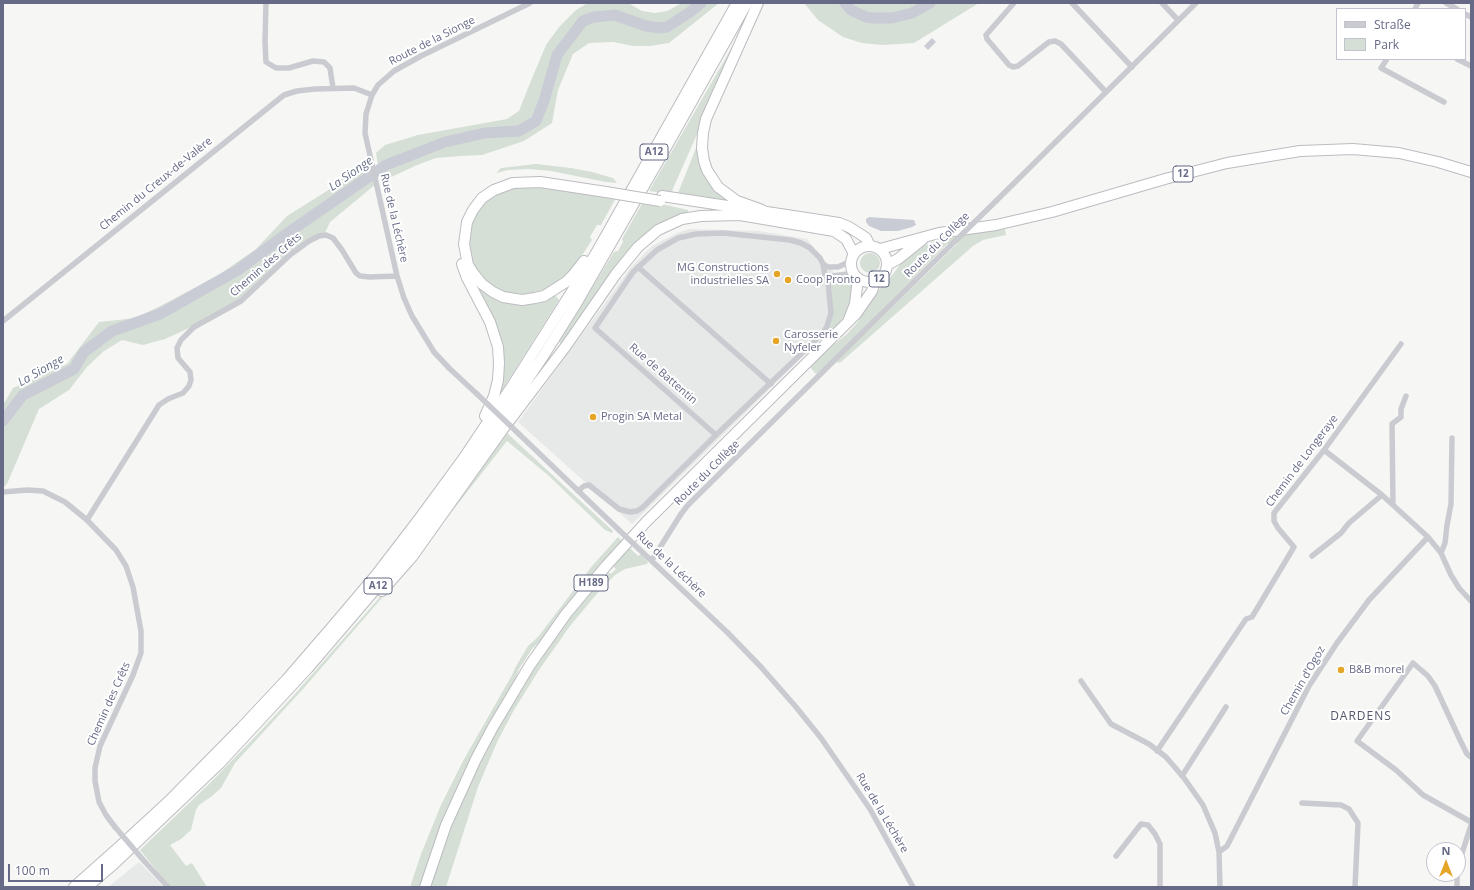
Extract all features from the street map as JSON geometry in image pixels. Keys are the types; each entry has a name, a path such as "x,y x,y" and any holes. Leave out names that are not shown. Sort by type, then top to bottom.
{"highway":[{"path":"730,3 620,202 582,265 573,275 558,288 544,296 518,300 503,297 489,290 478,280 470,269 466,260 464,248 466,222 478,202 494,190 513,183 532,182 607,190 661,198 762,210 839,223 860,234 875,247"},
{"name":"A12","path":"74,887 178,792 241,728 287,679 376,575 419,520 463,459 514,383 595,255 737,3"},
{"name":"A12","path":"87,887 114,864 219,764 308,668 373,592 424,527 492,433 576,304 747,3"},
{"path":"758,3 706,119 702,148 707,170 718,187 736,201 762,210"},
{"name":"12","path":"848,322 855,304 856,275 853,257 860,248 875,247 939,233 996,225 1025,219 1219,165 1300,151 1353,149 1399,153 1438,162 1471,172"},
{"path":"463,459 492,401 498,380 500,363 497,341 493,328 467,278 460,258 458,233 465,211 483,190 499,181 513,177 544,177 607,190"},
{"path":"661,198 740,215 834,231 846,239 853,257"},
{"path":"96,887 128,860 224,767 314,670 412,557 616,274 638,247 658,230 682,219 701,216 740,215"},
{"name":"12","path":"887,265 928,236"},
{"name":"12","path":"856,275 869,282 875,281 884,275 887,265 886,256 875,247"},
{"name":"12","path":"848,322 862,307 872,290 875,281"},
{"name":"H189","path":"425,887 446,825 464,784 489,734 530,665 566,614 606,566 646,522 848,322"}],"street":[{"path":"266,3 266,62 276,68 289,68 313,62 324,62 330,68 333,88"},
{"name":"Route de la Sionge","path":"372,95 378,85 386,77 405,64 530,3"},
{"path":"1014,3 986,35 987,39 1008,65 1012,67 1018,66 1049,42 1055,41 1061,44 1106,92"},
{"path":"1072,3 1132,67"},
{"path":"1162,3 1178,20"},
{"name":"Route du Collège","path":"652,560 677,519 688,505 1196,3"},
{"path":"1446,3 1455,8"},
{"path":"1386,60 1381,68 1444,102"},
{"path":"1459,60 1471,66"},
{"name":"Chemin du Creux-de-Valère","path":"3,321 284,95 297,91 354,88 372,95"},
{"name":"Rue de la Léchère","path":"372,95 368,104 365,123 365,133 370,158 397,276 404,298 421,333 434,352 445,363 652,560 750,656 801,714 844,770 870,809 913,887"},
{"name":"Rue de Battentin","path":"716,435 595,328 628,279 638,267 657,250 672,240 690,235 716,233 796,242 810,248 820,258 823,264"},
{"name":"Chemin des Crêts","path":"87,520 159,405 164,400 183,393 189,386 191,380 190,372 180,360 177,353 177,346 181,340 202,322 241,301 290,255 309,241 322,235 332,238"},
{"name":"Rue de la Léchère","path":"332,238 360,276 397,276"},
{"path":"823,264 828,267 835,267 853,257"},
{"path":"578,491 584,486 589,485 619,509 630,512 637,511 642,508 820,336 825,329 831,313 828,282 825,276 823,264"},
{"path":"638,267 771,384"},
{"path":"828,282 833,276 856,275"},
{"name":"Chemin de Longeraye","path":"1157,751 1246,619 1252,617 1294,547 1278,528 1274,521 1274,513 1324,450 1401,344"},
{"path":"1393,505 1392,424 1401,417 1406,396"},
{"path":"1442,553 1451,504 1452,438"},
{"path":"1324,450 1382,495 1428,536 1442,553 1455,582 1471,601"},
{"name":"Chemin des Crêts","path":"3,492 34,490 46,492 61,499 87,520 116,550 126,566 133,587 142,638 142,653 102,742 95,768 95,781 99,802 106,815 168,887"},
{"path":"1312,556 1341,533 1349,523 1382,495"},
{"name":"Chemin d'Ogoz","path":"1219,852 1227,846 1309,686 1337,643 1369,600 1428,536"},
{"path":"1465,842 1471,824 1423,795 1396,770 1357,741 1413,664 1428,676 1435,686 1460,742 1471,758"},
{"path":"1081,680 1111,724 1149,744 1166,757 1203,805 1215,833 1219,852 1220,887"},
{"path":"1182,776 1226,707"},
{"path":"1302,803 1340,805 1350,809 1358,822 1355,887"},
{"path":"1116,856 1141,824 1148,825 1160,844 1160,887"}],"shaded area":[{"path":"932,38 936,42 928,50 924,46"},
{"path":"869,217 914,220 916,225 898,231 881,231 869,226 866,219"},
{"path":"689,229 759,231 807,239 844,285 836,324 632,524 518,422 631,267 652,246 677,233"},
{"path":"139,862 164,887 108,887"}],"green space":[{"path":"588,3 628,3 642,11 655,13 667,11 682,3 719,3 669,43 650,46 633,46 613,42 589,43 573,54 558,90 552,123 524,141 482,155 436,158 385,180 380,179 376,153 385,145 418,135 507,119 519,111 546,45 559,27 576,10"},
{"path":"804,3 979,3 914,43 883,45 862,43 843,37 818,20"},
{"path":"736,40 738,41 672,191 669,194 649,191"},
{"path":"698,143 699,149 733,202 678,193"},
{"path":"370,158 376,184 330,222 324,235 309,241 247,296 202,322 165,339 143,345 122,340 104,351 87,367 69,390 39,409 7,484 3,488 3,405 13,388 67,364 99,322 136,318 220,274 256,249 287,216 330,189 361,163"},
{"path":"536,164 592,172 613,178 617,183 551,171 529,169 508,170 496,173 501,168"},
{"path":"534,186 617,196 601,225 597,225 590,237 592,240 581,257 571,271 560,282 546,291 519,296 508,294 495,289 484,281 477,272 471,260 468,246 471,221 485,201 494,194 513,187"},
{"path":"644,200 688,210 688,215 664,223 562,344 559,342 614,252 618,251 623,242 622,239"},
{"path":"1005,229 1006,235 983,240 973,246 841,362 837,363 838,360 958,243 947,244 821,371 816,374 810,367 857,323 877,292 902,262 916,249 941,238"},
{"path":"866,253 874,253 880,259 880,267 874,273 866,273 860,267 860,259"},
{"path":"470,272 504,300 555,295 559,300 496,400 502,361"},
{"path":"838,278 847,279 851,282 853,288 852,296 848,311 827,336 825,334 830,326 833,310 831,286"},
{"path":"506,432 613,531 612,533 605,530 549,476 507,441 417,556 381,599 303,689 235,763 221,788 199,805 196,810 191,830 181,839 170,845 186,866 192,863 207,887 170,887 140,850 208,785 253,739 294,695 380,597 415,555"},
{"path":"618,537 622,541 569,603 543,638 532,649 519,669 516,678 485,731 441,825 420,887 410,887 421,854 441,805 463,761 528,646 538,637 592,566"},
{"path":"629,547 638,556 641,554 648,562 647,564 625,569 615,575 601,589 570,626 539,670 514,710 498,740 478,787 446,887 430,887 463,798 514,700 558,633 608,572 611,574 616,569 613,566"}],"waterway":[{"name":"La Sionge","path":"3,421 23,395 74,369 84,352 112,331 160,314 238,270 292,230 386,165 445,142 485,133 519,131 536,121 544,101 557,55 583,21 594,17 615,15 646,26 660,28 667,27 701,3"},
{"name":"La Sionge","path":"845,3 851,10 866,17 874,18 892,18 912,13 930,3"}],"place":[{"name":"MG Constructions industrielles SA","path":"777,274"},
{"name":"Coop Pronto","path":"788,280"},
{"name":"Carosserie Nyfeler","path":"776,341"},
{"name":"Progin SA Metal","path":"593,417"},
{"name":"B&B morel","path":"1341,670"}],"district":[{"name":"DARDENS","path":"1361,717"}]}
